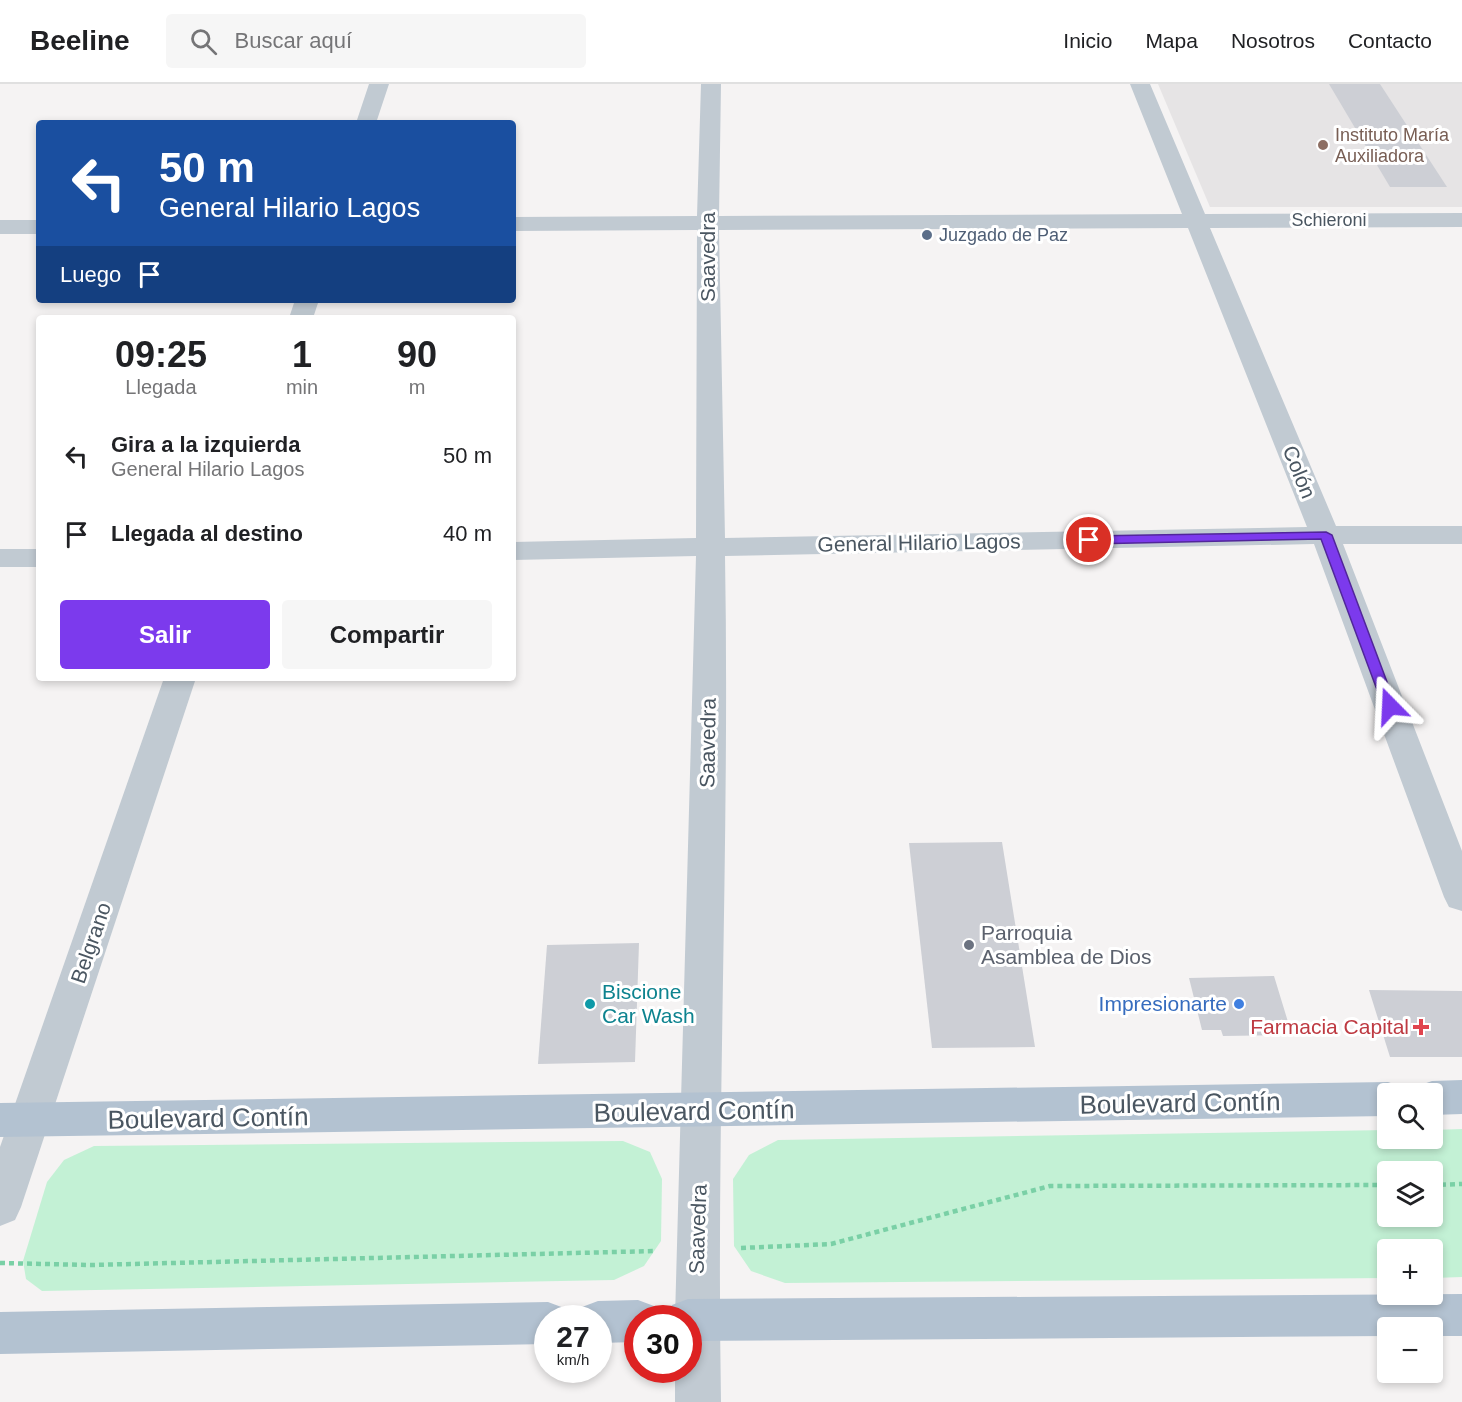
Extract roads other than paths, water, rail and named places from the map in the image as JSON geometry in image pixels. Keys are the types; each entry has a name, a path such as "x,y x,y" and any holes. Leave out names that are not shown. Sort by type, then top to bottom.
{"main road":[{"path":"1443,1098 1462,1097"},
{"name":"Boulevard Contín","path":"16,1120 702,1112 1377,1099"},
{"path":"702,1320 1462,1315"},
{"path":"0,1333 534,1323"}],"street":[{"path":"367,120 379,84"},
{"name":"Saavedra","path":"694,1305 702,1112 710,547 708,223 711,84"},
{"name":"Colón","path":"1140,84 1326,535 1462,897"},
{"name":"Schieroni","path":"516,224 1462,220"},
{"path":"0,227 36,227"},
{"name":"General Hilario Lagos","path":"516,551 1326,535 1462,535"},
{"path":"0,558 36,558"},
{"name":"Belgrano","path":"0,1207 16,1120 179,681"},
{"name":"Saavedra","path":"697,1383 698,1402"}],"place":[{"name":"Instituto María Auxiliadora","path":"1323,145"},
{"name":"Juzgado de Paz","path":"927,235"},
{"name":"Parroquia Asamblea de Dios","path":"969,945"},
{"name":"Biscione Car Wash","path":"590,1004"},
{"name":"Impresionarte","path":"1239,1004"},
{"name":"Farmacia Capital","path":"1421,1027"}]}
